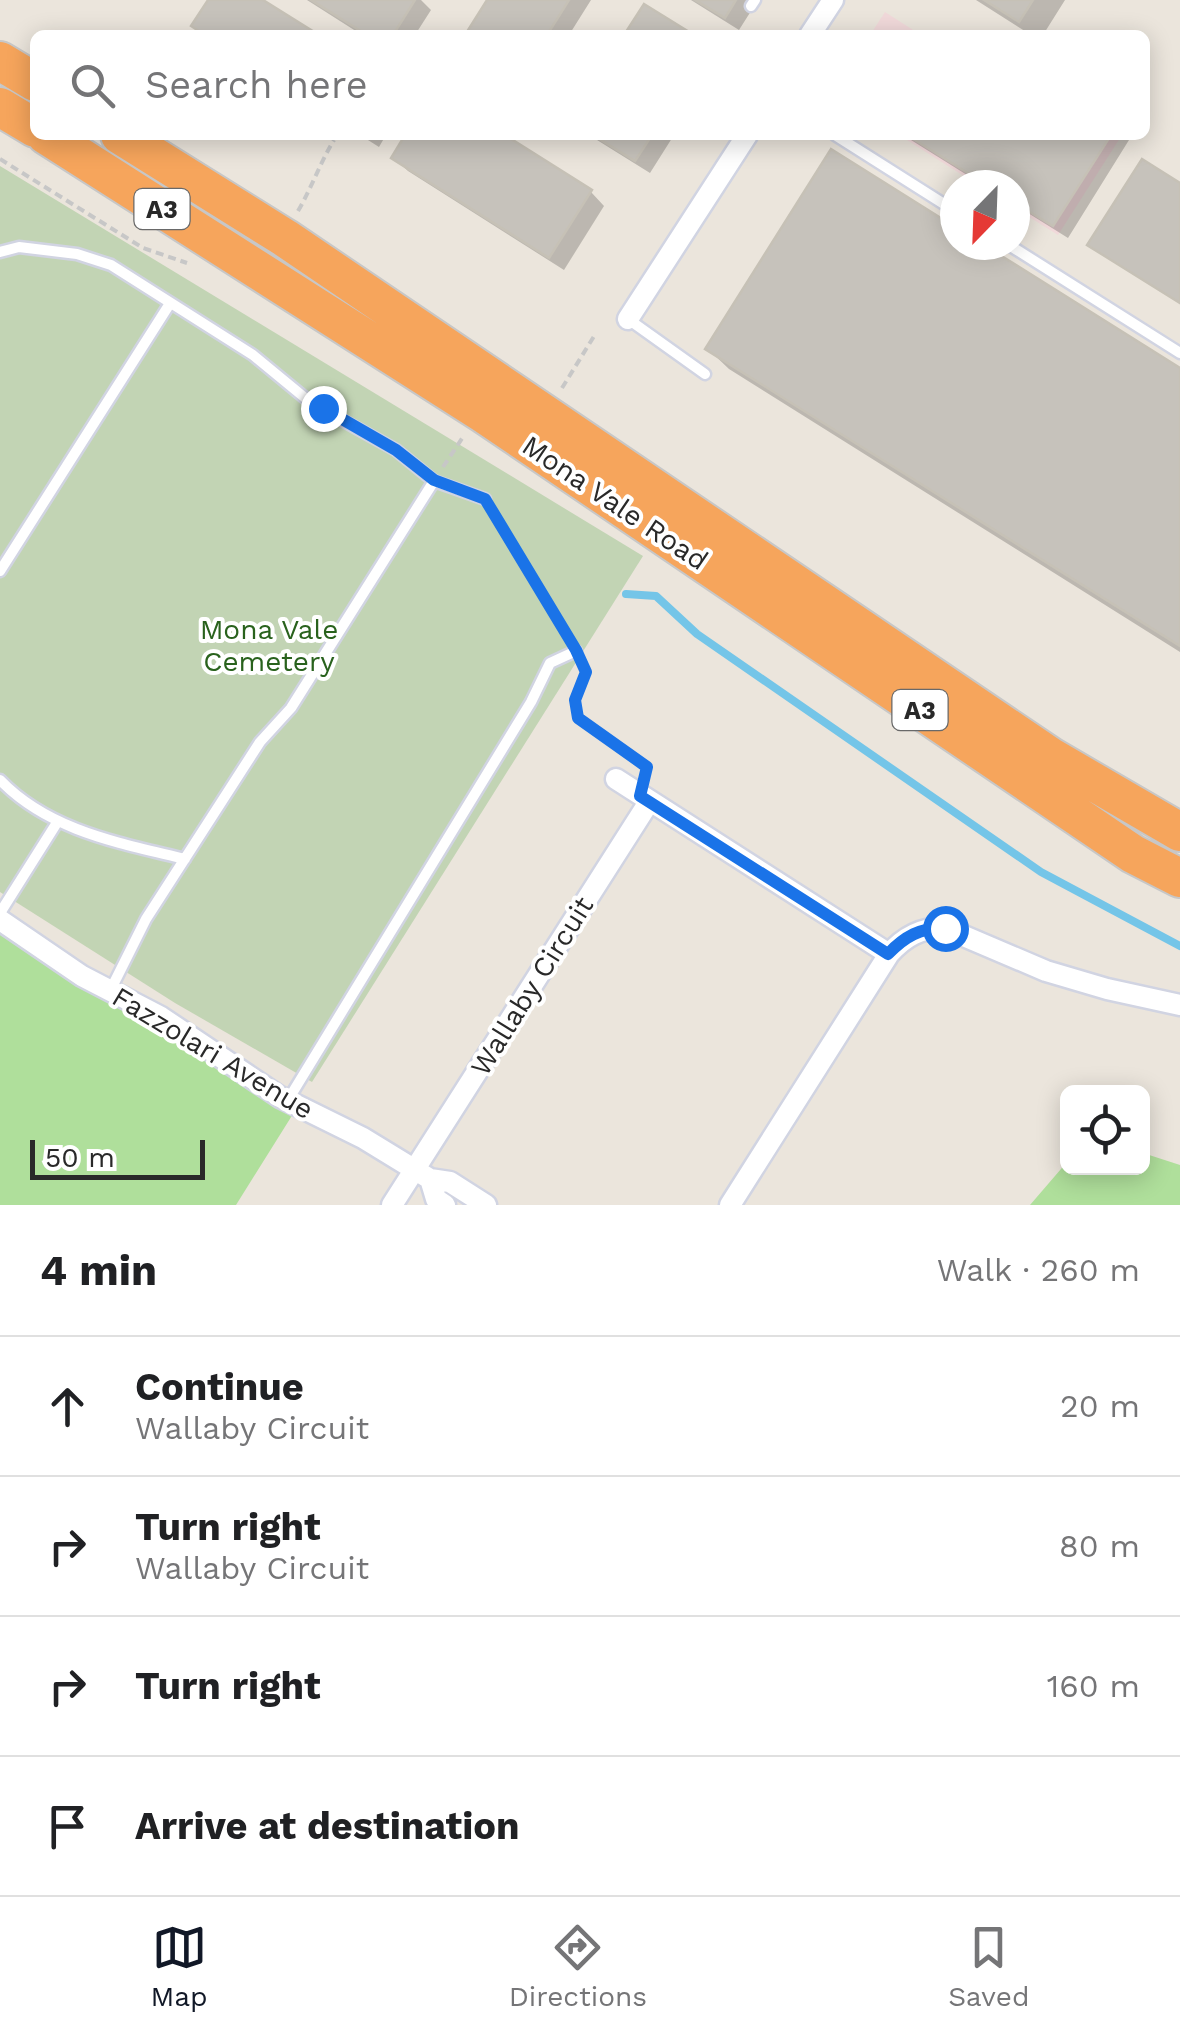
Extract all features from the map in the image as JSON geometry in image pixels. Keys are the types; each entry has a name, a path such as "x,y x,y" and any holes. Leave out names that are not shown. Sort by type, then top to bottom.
{"highway":[{"path":"0,60 30,79"},
{"path":"0,107 30,125"},
{"name":"Mona Vale Road","path":"54,140 484,414 1133,854 1180,878"},
{"name":"Mona Vale Road","path":"128,140 285,238 1051,757 1180,832"}],"street":[{"path":"813,30 833,0"},
{"path":"628,320 743,140"},
{"path":"616,780 888,954"},
{"name":"Wallaby Circuit","path":"392,1205 423,1174 644,799"},
{"name":"Fazzolari Avenue","path":"0,917 110,991 162,1017 288,1100 423,1174 450,1182 486,1205"},
{"path":"730,1205 888,954 904,937 932,927 958,932 1046,972 1180,1005"},
{"name":"Fazzolari Avenue","path":"423,1174 436,1199 445,1205"}],"lane":[{"path":"842,140 940,202"},
{"path":"0,252 19,247 77,254 111,265 253,355 310,402 396,450 434,480 485,499"},
{"path":"1030,258 1180,353"},
{"path":"0,570 169,305"},
{"path":"628,320 706,374"},
{"path":"110,991 146,919 260,742 291,708 434,480"},
{"path":"288,1100 531,702 550,663 576,650"},
{"path":"0,780 83,834 185,859"},
{"path":"0,917 58,821"}],"path":[{"path":"293,220 312,186 314,172 334,140"},
{"path":"557,396 596,333"},
{"path":"485,499 586,672 575,700 578,718 647,767 644,799"}],"shaded area":[{"path":"885,12 913,30 873,30"},
{"path":"907,140 1119,140 1058,235 1030,217 1030,170 954,170"}],"green space":[{"name":"Mona Vale Cemetery","path":"0,166 643,556 312,1082 175,1003 0,892"},
{"path":"0,927 293,1114 236,1205 0,1205"},
{"path":"1150,1155 1180,1165 1180,1205 1030,1205 1060,1170 1060,1175 1150,1175"}],"building":[{"path":"208,0 263,0 311,30 197,30 191,26"},
{"path":"311,0 415,0 396,30 359,30"},
{"path":"487,0 569,0 550,30 468,30"},
{"path":"695,0 736,0 725,18"},
{"path":"984,0 1033,0 1019,22"},
{"path":"644,4 686,30 627,30"},
{"path":"402,140 513,140 592,190 549,258 391,158"},
{"path":"601,140 649,140 635,161"},
{"path":"915,140 1108,140 1053,226 1030,212 1030,170 963,170"},
{"path":"831,149 940,218 940,260 1008,260 1180,368 1180,646 705,349"},
{"path":"1142,159 1180,183 1180,303 1087,245"}],"waterway":[{"path":"626,594 656,596 697,634 1041,872 1180,946"}],"route":[{"path":"323,408 396,450 434,480 485,499 586,672 575,700 578,718 647,767 640,796 888,954 904,937 932,927 945,928"}]}
